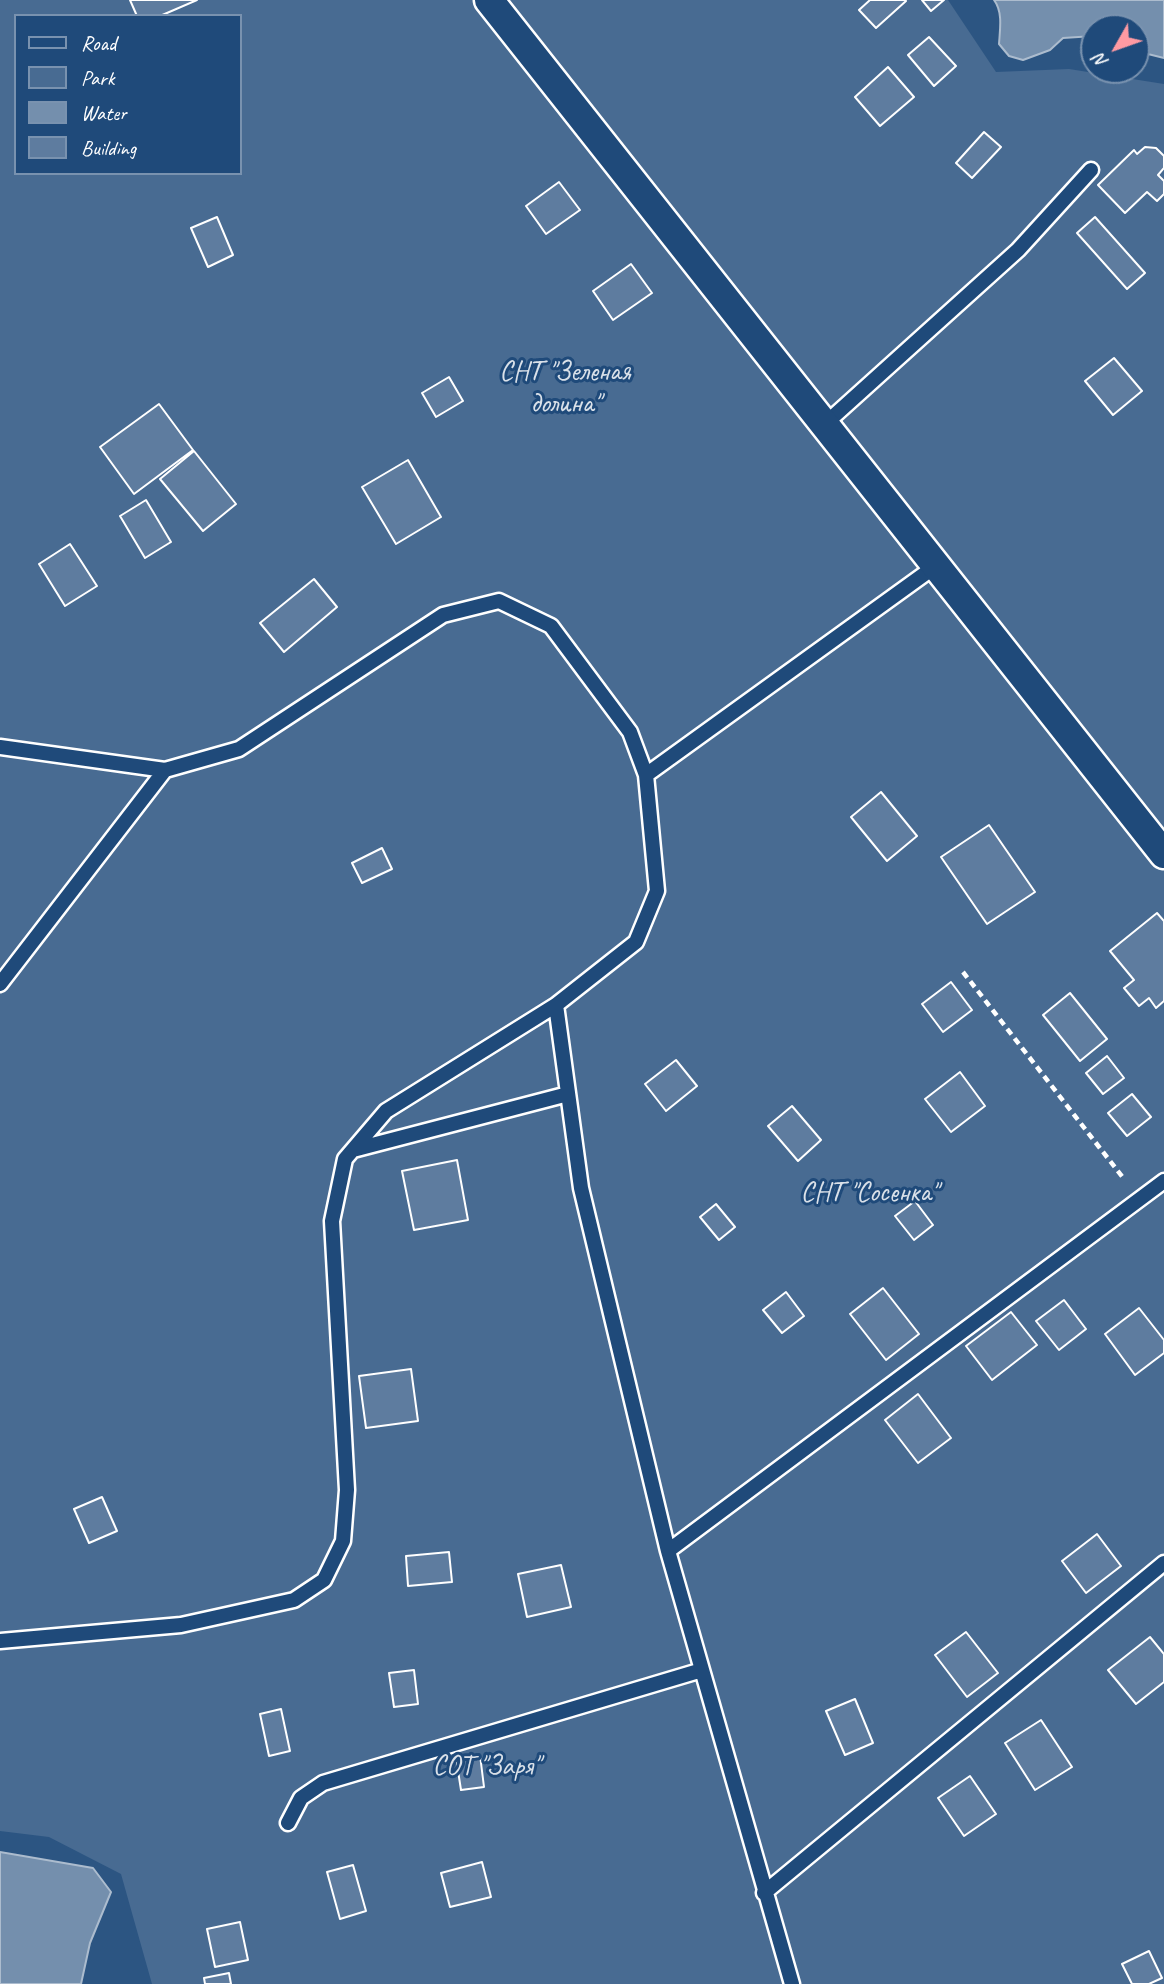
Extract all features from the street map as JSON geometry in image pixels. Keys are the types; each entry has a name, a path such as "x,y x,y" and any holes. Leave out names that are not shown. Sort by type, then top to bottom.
{"street":[{"path":"489,0 1164,854"}],"lane":[{"path":"825,424 1018,250 1091,170"},
{"path":"646,775 937,565"},
{"path":"0,747 165,771 239,749 443,615 499,601 551,626 630,732 646,775 657,891 635,942 556,1005 386,1111 345,1159 332,1221 347,1490 343,1541 324,1580 294,1600 181,1625 0,1641"},
{"path":"0,984 165,771"},
{"path":"556,1005 581,1188 668,1550 792,1984"},
{"path":"353,1150 568,1094"},
{"path":"668,1550 1164,1181"},
{"path":"764,1893 1164,1563"},
{"path":"288,1823 301,1798 323,1783 702,1670"}],"path":[{"path":"964,972 1140,1199"}],"green space":[{"path":"0,0 948,0 996,72 1069,69 1080,71 1080,84 1150,84 1150,82 1164,84 1164,1984 152,1984 121,1874 49,1837 0,1831"}],"water":[{"path":"994,0 1164,0 1164,58 1150,54 1150,14 1080,14 1080,37 1063,38 1050,50 1023,60 1009,56 999,44 1000,15"},
{"path":"0,1852 93,1868 111,1892 90,1943 81,1984 0,1984"}],"building":[{"path":"130,0 197,0 165,14 136,14"},
{"path":"870,0 906,1 876,28 859,10"},
{"path":"922,0 944,0 931,11"},
{"path":"929,37 956,66 934,86 908,55"},
{"path":"888,67 914,97 880,126 855,97"},
{"path":"984,132 1001,147 972,178 956,163"},
{"path":"1145,147 1156,148 1164,156 1164,168 1158,175 1164,181 1164,194 1157,201 1147,192 1125,213 1098,185 1134,150 1137,154"},
{"path":"559,182 580,210 546,234 526,206"},
{"path":"217,217 233,255 208,267 191,228"},
{"path":"1095,217 1145,273 1127,289 1077,233"},
{"path":"631,264 652,293 613,320 593,291"},
{"path":"1114,358 1142,391 1113,415 1085,381"},
{"path":"449,377 463,401 436,417 422,393"},
{"path":"159,404 193,450 134,494 100,447"},
{"path":"194,451 236,504 203,531 160,479"},
{"path":"408,460 441,517 396,544 362,487"},
{"path":"146,500 171,542 145,558 120,516"},
{"path":"70,544 97,586 65,606 39,564"},
{"path":"314,579 337,607 284,652 260,623"},
{"path":"881,792 917,836 887,861 851,817"},
{"path":"989,825 1035,892 987,924 941,857"},
{"path":"382,848 392,869 362,883 352,863"},
{"path":"1157,913 1164,921 1164,1001 1156,1008 1149,998 1139,1006 1124,988 1134,980 1110,951"},
{"path":"951,982 972,1010 943,1032 922,1004"},
{"path":"1070,993 1107,1039 1080,1061 1043,1015"},
{"path":"1107,1056 1124,1078 1103,1094 1086,1073"},
{"path":"676,1060 697,1086 666,1111 645,1084"},
{"path":"960,1072 985,1106 951,1132 925,1099"},
{"path":"1132,1094 1151,1117 1127,1136 1108,1113"},
{"path":"792,1106 821,1140 798,1161 768,1126"},
{"path":"457,1160 468,1220 414,1230 402,1171"},
{"path":"915,1201 933,1225 914,1240 895,1216"},
{"path":"716,1204 735,1227 719,1240 700,1217"},
{"path":"883,1288 919,1334 886,1360 850,1314"},
{"path":"786,1292 804,1316 782,1333 763,1310"},
{"path":"1064,1300 1086,1329 1059,1350 1036,1321"},
{"path":"1139,1308 1164,1340 1164,1353 1135,1375 1105,1334"},
{"path":"1011,1312 1037,1345 992,1380 966,1346"},
{"path":"411,1369 418,1421 366,1428 359,1376"},
{"path":"918,1394 951,1438 918,1463 885,1420"},
{"path":"102,1497 117,1531 89,1543 74,1509"},
{"path":"1097,1534 1121,1566 1086,1593 1062,1561"},
{"path":"449,1552 452,1582 408,1586 406,1556"},
{"path":"561,1565 571,1607 527,1617 518,1574"},
{"path":"966,1632 998,1673 967,1697 935,1655"},
{"path":"1150,1637 1164,1654 1164,1682 1136,1704 1108,1670"},
{"path":"414,1670 418,1704 394,1707 389,1673"},
{"path":"855,1699 873,1743 845,1755 826,1711"},
{"path":"281,1709 290,1751 269,1756 260,1714"},
{"path":"1041,1720 1072,1767 1035,1790 1005,1743"},
{"path":"480,1755 484,1787 461,1790 456,1758"},
{"path":"970,1776 996,1814 964,1836 938,1798"},
{"path":"482,1862 491,1897 450,1907 441,1873"},
{"path":"353,1865 366,1911 340,1919 327,1872"},
{"path":"240,1922 248,1960 215,1967 207,1929"},
{"path":"1149,1951 1162,1978 1149,1984 1132,1984 1122,1964"},
{"path":"229,1973 231,1984 205,1984 204,1978"}],"park label":[{"name":"СНТ \"Зеленая долина\"","path":"565,389"},
{"name":"СНТ \"Сосенка\"","path":"869,1194"},
{"name":"СОТ \"Заря\"","path":"486,1767"}]}
